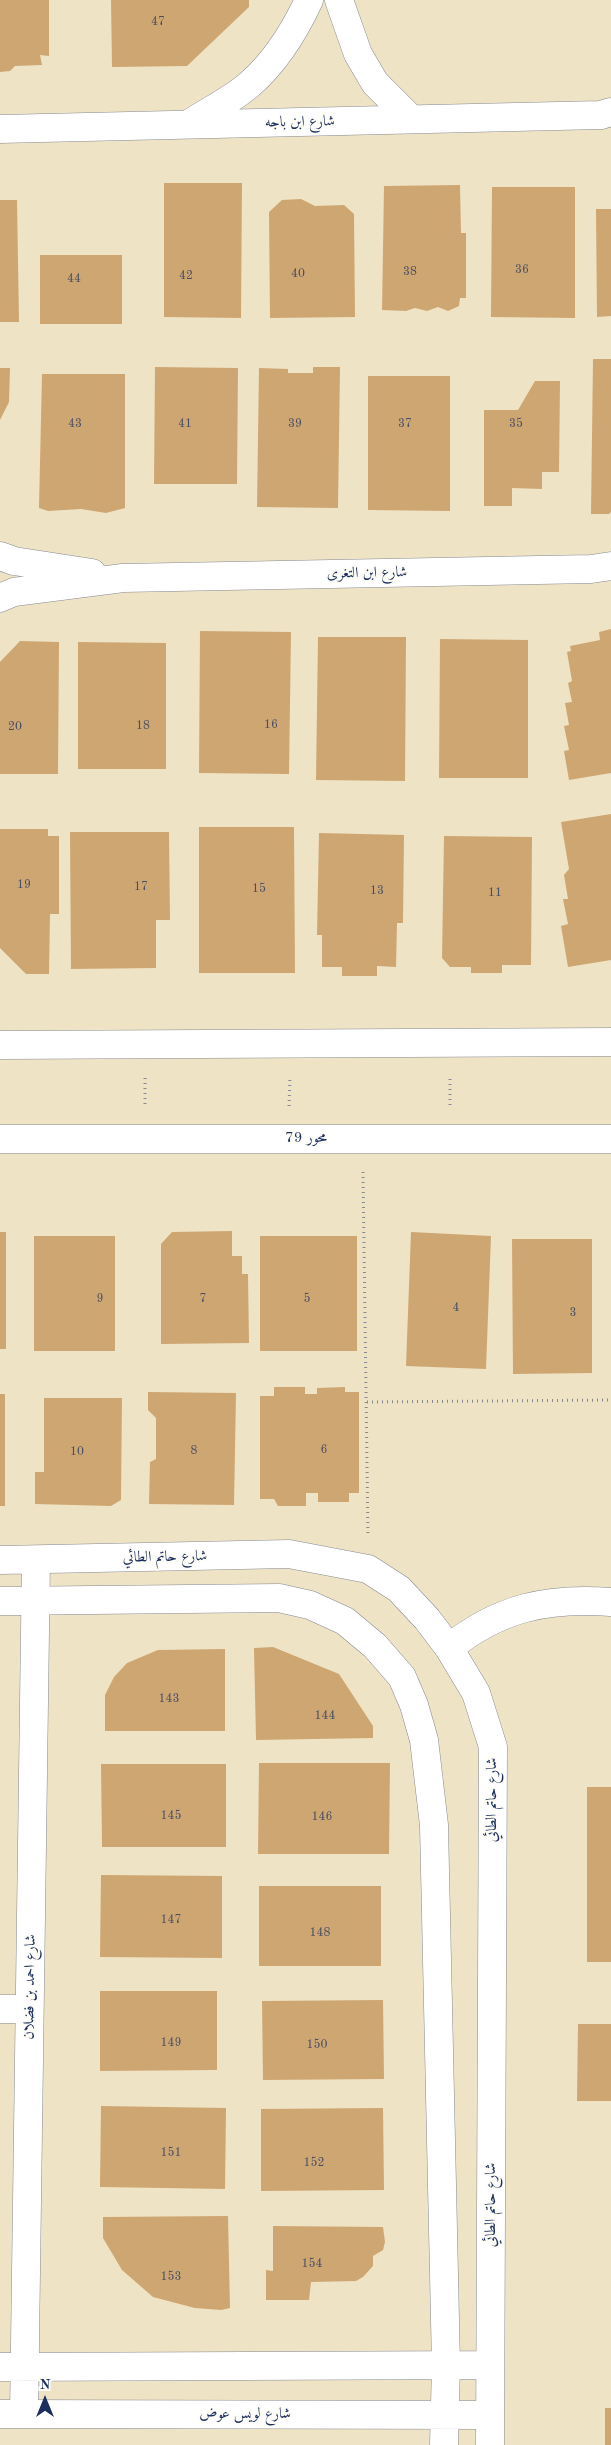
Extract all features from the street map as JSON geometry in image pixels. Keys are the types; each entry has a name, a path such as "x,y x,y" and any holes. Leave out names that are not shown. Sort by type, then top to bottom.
{"street":[{"path":"189,124 250,84 278,52 301,17 309,0"},
{"path":"338,0 358,54 375,83 412,119"},
{"name":"شارع ابن باجه","path":"0,129 608,116"},
{"name":"شارع ابن التغرى","path":"0,556 14,561 123,578"},
{"name":"شارع ابن التغرى","path":"0,598 14,592 123,578 581,569 611,566"},
{"path":"1,1045 611,1042"},
{"name":"محور 79","path":"0,1139 450,1138 611,1140"},
{"name":"شارع حاتم الطائي","path":"0,1560 290,1554 368,1569 399,1589 427,1620 449,1648 476,1693 493,1748 490,2445"},
{"name":"شارع احمد بن فضلان","path":"12,2414 12,2367 29,2009 36,1560"},
{"path":"0,1601 279,1598 310,1605 346,1621 375,1646 402,1677 414,1705 424,1740 434,1825 446,2366 444,2445"},
{"path":"449,1648 471,1630 505,1614 540,1603 577,1600 611,1602"},
{"path":"0,2009 29,2009"},
{"path":"12,2367 490,2366"},
{"name":"شارع لويس عوض","path":"12,2414 490,2415"}],"path":[{"path":"450,1043 450,1138"},
{"path":"289,1138 290,1044"},
{"path":"144,1139 146,1045"},
{"path":"363,1138 368,1569"},
{"path":"367,1402 611,1400"}],"building":[{"path":"0,0 49,0 49,56 40,55 42,65 15,66 10,71 0,72"},
{"path":"111,0 249,0 249,7 187,66 112,67"},
{"path":"164,183 242,183 241,318 164,317"},
{"path":"460,185 461,233 466,233 466,298 460,298 459,306 448,311 438,307 427,311 415,308 406,311 382,310 384,186"},
{"path":"492,187 575,187 575,318 491,317"},
{"path":"301,199 315,206 344,205 354,214 355,317 270,318 269,212 282,200"},
{"path":"0,200 17,200 19,322 0,322"},
{"path":"596,209 611,209 611,316 597,317"},
{"path":"40,255 122,255 122,324 40,324"},
{"path":"593,359 611,359 611,512 609,514 591,514"},
{"path":"155,367 238,368 237,484 154,484"},
{"path":"313,367 340,367 338,508 257,507 259,368 288,369 288,373 313,373"},
{"path":"0,368 10,368 9,402 0,420"},
{"path":"42,374 125,374 125,508 106,513 81,509 48,511 39,508"},
{"path":"368,376 450,376 450,511 368,510"},
{"path":"535,381 560,381 559,472 542,472 542,489 512,488 512,506 484,506 484,410 518,410"},
{"path":"611,629 611,773 569,780 564,751 569,750 564,726 569,725 565,703 572,702 568,683 572,681 567,652 571,651 570,646 600,640 599,632"},
{"path":"200,631 291,632 289,774 199,773"},
{"path":"318,637 406,637 405,781 316,780"},
{"path":"440,639 528,640 528,778 439,778"},
{"path":"20,641 59,642 58,774 0,774 0,662"},
{"path":"78,642 166,643 166,769 78,769"},
{"path":"611,814 611,960 568,967 561,926 568,924 563,899 568,899 564,875 569,869 561,822"},
{"path":"199,827 294,827 295,973 199,973"},
{"path":"0,829 48,829 48,836 59,836 59,914 50,914 49,974 26,974 0,948"},
{"path":"70,832 169,832 170,920 156,920 156,968 71,969"},
{"path":"319,833 404,835 403,923 397,923 396,967 377,966 377,976 342,976 342,967 322,967 322,935 317,935"},
{"path":"444,836 532,837 531,965 502,965 502,973 471,973 471,967 450,967 442,958"},
{"path":"232,1231 232,1256 242,1256 242,1274 248,1274 249,1343 161,1344 161,1244 172,1232"},
{"path":"0,1232 6,1232 6,1349 0,1349"},
{"path":"411,1232 491,1236 486,1369 406,1366"},
{"path":"34,1236 115,1236 115,1351 34,1351"},
{"path":"260,1236 357,1236 357,1351 260,1351"},
{"path":"512,1239 592,1239 592,1373 513,1374"},
{"path":"274,1387 305,1387 305,1394 317,1394 317,1388 345,1387 345,1392 359,1392 359,1493 349,1493 349,1502 318,1502 318,1493 306,1493 306,1506 278,1506 274,1499 260,1499 260,1396 274,1396"},
{"path":"148,1392 236,1393 234,1505 149,1504 150,1462 156,1459 156,1418 148,1410"},
{"path":"0,1394 5,1394 5,1506 0,1506"},
{"path":"44,1398 122,1398 121,1500 111,1506 35,1504 35,1472 44,1472"},
{"path":"273,1647 339,1674 373,1726 373,1738 256,1740 254,1648"},
{"path":"225,1649 225,1731 105,1731 105,1695 114,1677 127,1663 158,1650"},
{"path":"259,1763 390,1763 389,1854 258,1854"},
{"path":"101,1764 226,1764 226,1847 102,1847"},
{"path":"587,1787 611,1787 611,1962 587,1962"},
{"path":"101,1875 222,1876 222,1958 100,1957"},
{"path":"259,1886 381,1886 381,1966 259,1966"},
{"path":"100,1991 217,1991 217,2070 100,2071"},
{"path":"383,2000 384,2079 263,2080 262,2001"},
{"path":"578,2024 611,2024 611,2101 577,2101"},
{"path":"101,2106 226,2108 225,2189 100,2187"},
{"path":"383,2108 384,2190 261,2191 261,2109"},
{"path":"228,2216 230,2308 221,2310 195,2308 153,2297 122,2270 103,2238 103,2217"},
{"path":"273,2226 383,2227 385,2242 383,2250 373,2256 373,2266 363,2277 356,2281 311,2282 309,2300 266,2300 266,2270 273,2271"},
{"path":"605,2408 611,2408 611,2445 605,2445"}]}
